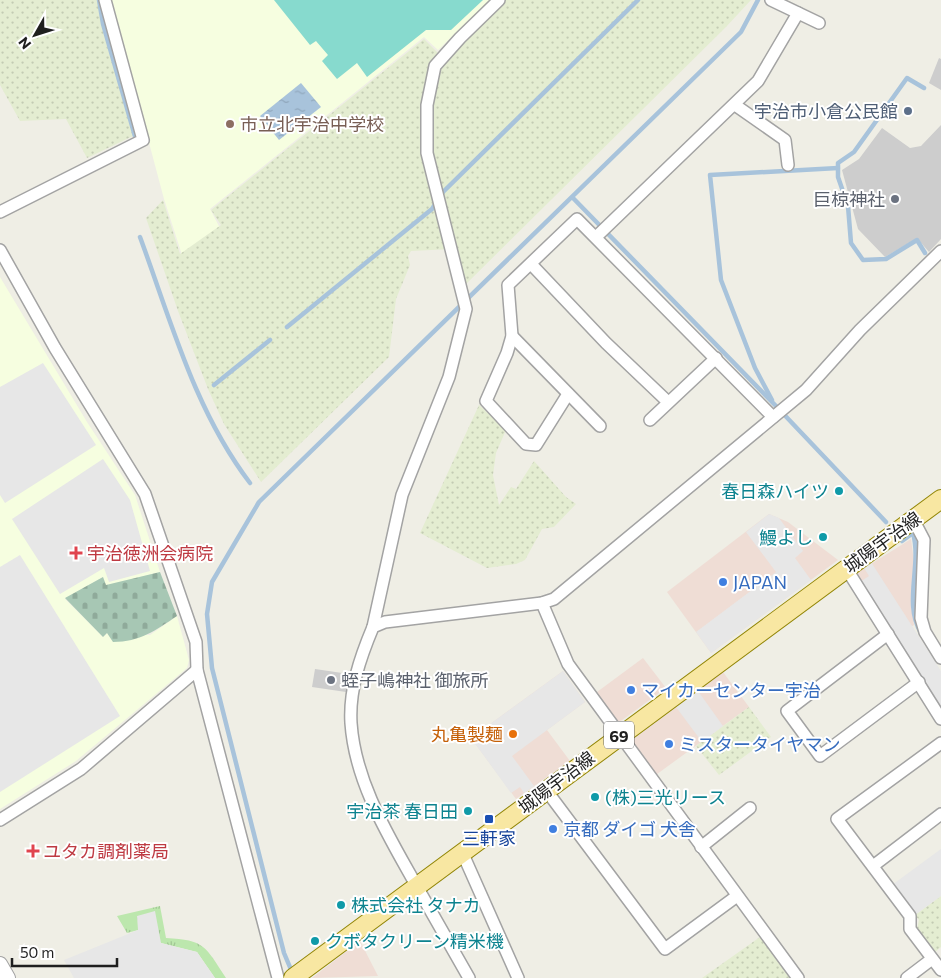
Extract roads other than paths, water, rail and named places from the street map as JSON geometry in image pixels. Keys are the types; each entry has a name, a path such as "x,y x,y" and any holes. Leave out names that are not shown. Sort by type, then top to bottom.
{"main road":[{"name":"城陽宇治線","path":"300,975 619,735 941,498"}],"street":[{"path":"0,212 143,140 105,0"},
{"path":"469,978 380,822 361,772 354,747 351,721 356,674 373,628 402,495 449,377 466,309 427,153 427,105 436,66 460,38 499,0"},
{"path":"771,0 819,23"},
{"path":"596,236 758,81 798,13"},
{"path":"735,105 785,140 788,165"},
{"path":"568,394 536,446 526,444 486,402 508,353 512,336 508,285 577,219 774,416"},
{"path":"0,250 55,348 144,494 196,642 198,670 278,978"},
{"path":"373,628 385,622 542,603 554,598 806,390 860,330 941,251"},
{"path":"531,264 606,343 668,402"},
{"path":"512,336 600,426"},
{"path":"650,420 716,358"},
{"path":"913,519 924,540 921,618 926,632 941,658"},
{"path":"846,568 941,719"},
{"path":"542,603 568,664 798,978"},
{"path":"888,634 786,711 820,756 918,682"},
{"path":"0,820 81,770 198,670"},
{"path":"941,742 837,819 910,916 910,928 941,970"},
{"path":"546,790 665,949 737,896"},
{"path":"701,847 750,808"},
{"path":"873,866 941,814"},
{"path":"462,852 518,978"},
{"path":"907,978 932,959"},
{"path":"0,964 8,978"}],"water":[{"path":"301,83 321,107 279,140 260,116"}],"waterway":[{"path":"99,0 103,24 136,140"},
{"path":"287,327 432,209 443,192 638,0"},
{"path":"292,972 284,953 212,668 207,614 212,582 259,502 741,32 758,0"},
{"path":"924,88 907,78 854,152 838,163 838,177 848,206 851,243 863,260 886,259 917,240 925,253"},
{"path":"772,400 755,368 721,280 710,175 838,168"},
{"path":"573,198 886,522"},
{"path":"140,237 174,333 199,396 214,426 250,483"},
{"path":"214,385 270,340"},
{"path":"902,541 913,533 916,558 913,610 921,633"}],"place":[{"name":"宇治市小倉公民館","path":"908,111"},
{"name":"市立北宇治中学校","path":"230,124"},
{"name":"巨椋神社","path":"895,199"},
{"name":"春日森ハイツ","path":"839,491"},
{"name":"鰻よし","path":"823,537"},
{"name":"宇治徳洲会病院","path":"76,553"},
{"name":"JAPAN","path":"723,582"},
{"name":"蛭子嶋神社 御旅所","path":"331,680"},
{"name":"マイカーセンター宇治","path":"631,690"},
{"name":"丸亀製麺","path":"513,734"},
{"name":"ミスタータイヤマン","path":"669,744"},
{"name":"(株)三光リース","path":"595,797"},
{"name":"宇治茶 春日田","path":"468,811"},
{"name":"三軒家","path":"489,819"},
{"name":"京都 ダイゴ 犬舎","path":"553,829"},
{"name":"ユタカ調剤薬局","path":"33,851"},
{"name":"株式会社 タナカ","path":"341,905"},
{"name":"クボタクリーン精米機","path":"315,941"}]}
